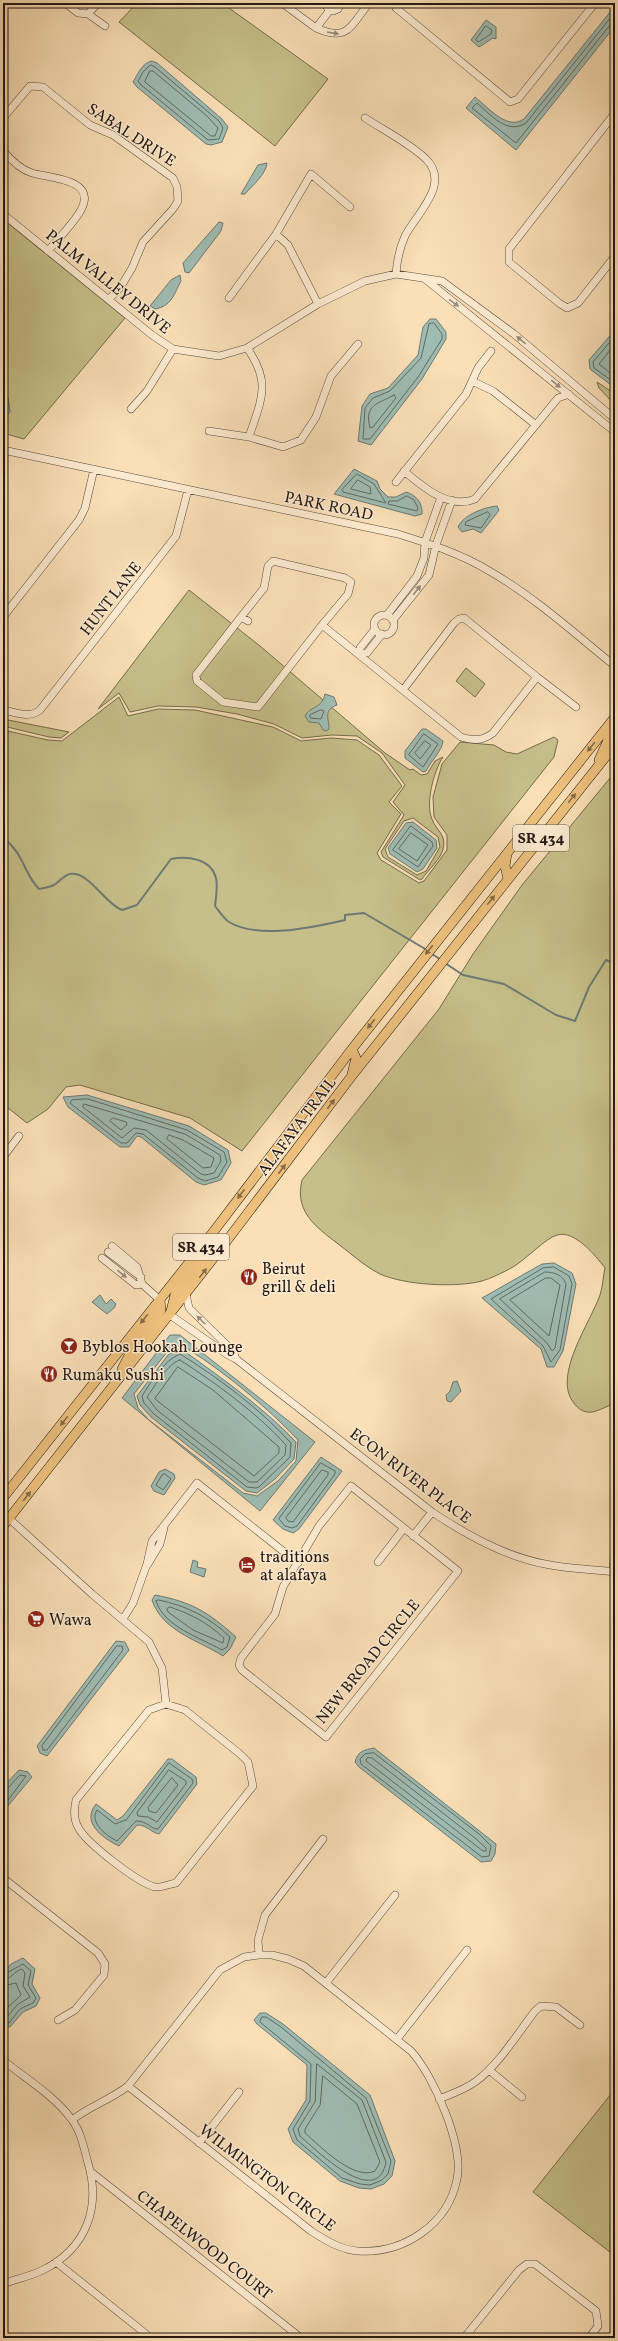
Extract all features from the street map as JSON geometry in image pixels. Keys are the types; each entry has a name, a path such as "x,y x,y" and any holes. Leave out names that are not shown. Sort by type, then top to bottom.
{"main road":[{"name":"ALAFAYA TRAIL","path":"3,1498 214,1231 395,993 615,716"},
{"path":"595,770 608,740 615,731"},
{"name":"ALAFAYA TRAIL","path":"3,1526 6,1515 170,1315 351,1077 615,745"},
{"path":"507,852 505,866 508,879"},
{"path":"351,1077 356,1058 352,1049"},
{"path":"170,1315 175,1295 201,1261 214,1231"},
{"path":"113,1386 134,1346 160,1310 160,1300"}],"street":[{"path":"65,3 78,13 88,14 105,26"},
{"path":"88,14 98,3"},
{"path":"282,3 316,28 335,35 342,34 349,28 368,3"},
{"path":"324,3 330,10"},
{"path":"316,28 330,10 338,9 341,3"},
{"path":"400,3 396,8 510,102 518,100 595,3"},
{"name":"SABAL DRIVE","path":"3,118 30,86 43,87 90,125 113,135 173,178 177,187 178,201 173,209 142,242 132,268 120,288 109,300"},
{"path":"615,114 509,249 509,262 567,308 578,303 615,256"},
{"path":"365,118 425,158 433,169 436,177 429,200 399,251 396,274"},
{"path":"3,151 31,173 57,176 68,180 81,190 84,199 82,209 48,250"},
{"path":"228,298 276,234 311,174 350,207"},
{"name":"PALM VALLEY DRIVE","path":"3,214 152,335 173,349 219,356 247,348 318,304 365,281 396,274 442,281 495,320 615,419"},
{"path":"276,234 288,246 318,304"},
{"path":"424,278 437,291 488,329 615,432"},
{"path":"488,329 495,320"},
{"path":"209,430 283,447 301,440 316,417 331,376 358,344"},
{"path":"247,348 261,371 263,385 249,438"},
{"path":"131,409 147,391 173,349"},
{"path":"396,482 466,394 478,368 491,351"},
{"path":"472,381 493,391 536,425"},
{"path":"404,471 422,486 441,497 468,502 475,499 558,398 569,394"},
{"name":"PARK ROAD","path":"3,450 436,545 484,568 510,583 615,666"},
{"path":"3,617 79,520 85,508 94,469"},
{"name":"HUNT LANE","path":"3,710 29,715 35,714 176,536 188,490"},
{"path":"360,655 360,648 375,629 376,620 381,616 387,615 417,576 424,558 425,542 441,497"},
{"path":"393,620 428,575 436,545 452,500"},
{"path":"432,521 443,525"},
{"path":"273,561 346,578 351,582 351,588 348,594 322,625 258,707 223,702 197,681 196,675 264,588 268,566 273,561"},
{"path":"360,655 367,653 382,634 391,632 394,627 393,620 387,615"},
{"path":"242,616 248,622"},
{"path":"403,690 454,623 459,619 464,618 576,707"},
{"path":"322,625 461,737 478,740 493,733 537,677"},
{"path":"375,629 382,634"},
{"path":"3,1157 19,1136"},
{"path":"110,1249 160,1300"},
{"path":"102,1258 136,1285 142,1281"},
{"name":"ECON RIVER PLACE","path":"186,1294 189,1308 233,1350 236,1358"},
{"name":"ECON RIVER PLACE","path":"170,1315 228,1355 236,1358 432,1512 463,1532 505,1552 545,1564 614,1572"},
{"path":"123,1619 133,1603 147,1564 152,1541 197,1483 298,1563"},
{"name":"NEW BROAD CIRCLE","path":"351,1486 404,1528 458,1571 326,1737 242,1670 239,1665 241,1658 275,1614 283,1587 319,1526 351,1486"},
{"path":"413,1536 432,1512"},
{"path":"6,1515 92,1594 149,1642 162,1668 166,1704"},
{"path":"378,1562 404,1528"},
{"path":"614,1572 615,1544"},
{"path":"166,1704 185,1710 240,1754 248,1762 253,1786 176,1883 156,1887 144,1884 85,1838 77,1827 74,1812 76,1800 149,1710 166,1704"},
{"path":"259,1955 258,1940 265,1915 322,1839"},
{"path":"3,1878 98,1953 105,1964 104,1975 75,2010 58,2020"},
{"path":"326,1983 394,1895"},
{"path":"397,2039 466,1950"},
{"name":"WILMINGTON CIRCLE","path":"72,2120 95,2104 116,2095 128,2086 220,1970 244,1957 272,1955 288,1959 304,1966 397,2039 421,2062 439,2099 455,2139 458,2158 457,2179 451,2196 439,2217 426,2230 397,2246 380,2250 357,2251 341,2247 326,2240 128,2086"},
{"path":"439,2099 466,2087 489,2070 535,2010 541,2006 556,2007 580,2025"},
{"path":"3,2060 56,2103 72,2120 80,2135 91,2172 94,2197 93,2210 87,2225 69,2251 56,2262 43,2270 3,2284"},
{"path":"489,2070 522,2097"},
{"path":"199,2142 238,2092"},
{"name":"CHAPELWOOD COURT","path":"91,2172 301,2338"},
{"path":"56,2262 151,2338"},
{"path":"464,2338 519,2270 527,2264 535,2264 596,2311 598,2326 589,2338"}],"shaded area":[{"path":"137,3 222,3 328,79 275,146 119,22"},
{"path":"4,220 125,318 24,439 3,433 3,419 10,412 8,398 3,389"},
{"path":"597,382 615,394 615,405 599,388"},
{"path":"189,590 260,646 385,753 410,770 413,769 421,775 427,774 435,761 443,757 436,770 430,796 430,813 444,840 442,853 420,880 383,857 381,852 404,815 393,802 405,785 382,753 357,736 332,735 302,738 274,724 237,714 196,707 158,706 130,712 119,693 98,709","holes":["413,818 438,837 440,847 426,871 417,875 388,857 385,849 404,821"]},
{"path":"466,668 485,684 475,697 456,681"},
{"path":"119,697 128,716 158,709 195,710 273,727 301,741 331,738 357,740 379,755 402,786 389,802 401,814 377,853 381,860 419,883 424,881 447,850 447,835 434,817 433,797 442,764 460,742 494,745 506,752 517,754 554,737 558,740 554,757 242,1151 190,1118 80,1085 66,1087 48,1109 27,1123 3,1104 3,730 48,740 62,741"},
{"path":"3,719 69,732 61,738 49,737 3,726"},
{"path":"615,772 615,1403 598,1411 588,1412 583,1411 573,1402 568,1391 567,1378 575,1349 600,1295 605,1268 584,1245 571,1236 564,1234 557,1235 547,1240 513,1267 482,1281 444,1285 403,1281 390,1278 374,1271 318,1228 303,1208 300,1190 302,1180 439,1009 473,954 522,885"},
{"path":"615,2089 615,2256 533,2192"}],"water":[{"path":"615,6 615,26 516,150 466,108 475,97 504,120 518,122 524,119"},
{"path":"486,20 496,27 496,39 493,38 479,47 471,40"},
{"path":"152,61 157,63 222,119 228,127 222,142 211,145 206,144 137,87 133,82 143,66"},
{"path":"267,163 259,179 245,194 241,194 258,165"},
{"path":"219,222 223,223 221,231 189,273 185,272 183,263"},
{"path":"180,275 181,281 172,299 165,305 155,309 150,306 171,280"},
{"path":"430,319 436,319 446,332 446,339 422,379 371,445 358,441 362,406 370,394 388,388 418,355 423,327"},
{"path":"615,330 615,388 590,369 589,360"},
{"path":"3,389 8,398 10,412 3,419"},
{"path":"354,469 377,481 380,489 388,497 396,497 406,492 413,495 420,503 422,514 415,516 334,494"},
{"path":"497,506 499,510 481,533 473,529 462,532 458,527 469,515"},
{"path":"325,694 334,697 337,705 328,712 329,729 326,731 323,730 319,723 309,722 305,716 310,710 322,702"},
{"path":"422,729 426,729 443,741 426,771 423,772 405,758 405,751"},
{"path":"413,822 436,840 437,848 423,869 417,872 390,854 388,848 406,823"},
{"path":"87,1095 189,1126 228,1150 231,1163 221,1180 204,1185 196,1182 141,1137 137,1136 129,1147 120,1147 68,1107 63,1097"},
{"path":"554,1263 572,1273 576,1284 563,1351 554,1367 547,1367 541,1349 482,1298 542,1264"},
{"path":"100,1295 106,1304 111,1299 116,1304 107,1314 92,1302"},
{"path":"170,1335 180,1335 315,1442 260,1511 122,1398","holes":["181,1345 227,1376 272,1414 298,1440 296,1461 278,1481 257,1496 243,1493 149,1420 138,1408 134,1394 167,1352"]},
{"path":"180,1348 255,1404 296,1442 294,1459 275,1479 257,1493 246,1491 151,1417 140,1405 137,1396 168,1355"},
{"path":"457,1381 461,1391 451,1402 447,1401 446,1395 450,1391 453,1382"},
{"path":"321,1457 342,1471 299,1529 293,1533 283,1529 273,1520"},
{"path":"165,1469 174,1474 175,1478 164,1495 154,1491 151,1486 159,1472"},
{"path":"193,1560 198,1562 197,1567 206,1569 204,1577 190,1572"},
{"path":"155,1595 190,1605 217,1621 236,1637 230,1649 223,1656 172,1627 157,1611 152,1600"},
{"path":"116,1641 125,1642 129,1650 47,1756 40,1753 37,1746"},
{"path":"374,1748 496,1844 495,1854 491,1861 481,1862 359,1767 355,1762 358,1755 364,1750"},
{"path":"168,1759 172,1759 196,1777 197,1784 159,1834 143,1826 137,1825 119,1846 100,1834 92,1823 91,1817 92,1811 96,1804 117,1820 123,1816"},
{"path":"19,1770 28,1772 32,1777 7,1807 3,1807 3,1787"},
{"path":"23,1958 35,1969 32,1984 40,1998 36,2006 23,2012 10,2027 3,2026 3,1973 11,1964"},
{"path":"260,2013 266,2013 283,2024 370,2095 395,2161 392,2176 384,2184 371,2189 359,2188 340,2181 293,2142 288,2129 306,2100 307,2065 257,2024 254,2020"}],"waterway":[{"path":"3,838 16,850 30,877 39,889 54,885 70,874 77,874 90,882 109,901 122,910 137,905 171,859 191,858 204,862 213,871 217,885 215,906 227,921 241,927 255,930 286,930 318,926 345,920 345,915 364,913 427,950"},
{"path":"430,953 440,959"},
{"path":"445,963 463,975 504,984 556,1015 575,1021 589,987 606,960 615,964"}],"place":[{"name":"Beirut grill & deli","path":"249,1277"},
{"name":"Byblos Hookah Lounge","path":"69,1346"},
{"name":"Rumaku Sushi","path":"49,1374"},
{"name":"traditions at alafaya","path":"247,1565"},
{"name":"Wawa","path":"36,1619"}]}
